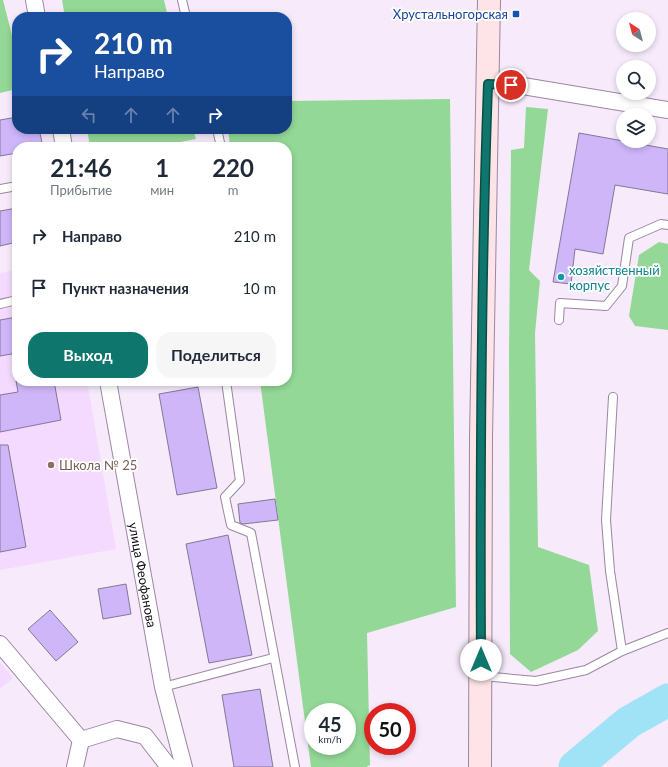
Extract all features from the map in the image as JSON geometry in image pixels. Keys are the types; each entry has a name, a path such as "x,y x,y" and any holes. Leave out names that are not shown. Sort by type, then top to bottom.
{"main road":[{"path":"480,767 481,438 484,202 489,0"}],"street":[{"path":"34,0 36,12"},
{"path":"488,84 523,86 668,110"},
{"name":"улица Феофанова","path":"109,386 163,687 184,767"},
{"path":"0,644 81,740"},
{"path":"81,740 117,729 145,736 169,767"},
{"path":"75,767 81,740"}],"lane":[{"path":"182,0 185,12"},
{"path":"0,189 12,187"},
{"path":"559,320 560,303 606,306 622,286 629,238 661,224 668,225"},
{"path":"0,304 12,301"},
{"path":"227,386 240,481 225,497 227,512 231,525 251,534 273,658 295,767"},
{"path":"613,397 606,520 610,571 622,651"},
{"path":"481,676 536,681 586,670 622,651 668,633"},
{"path":"163,687 273,658"}],"shaded area":[{"name":"Школа № 25","path":"12,271 12,386 88,386 116,549 0,570 0,273"},
{"path":"0,662 13,678 0,689"}],"green space":[{"path":"0,0 3,0 12,35 12,90 0,93"},
{"path":"62,0 164,0 167,12 64,12"},
{"path":"450,99 456,607 367,633 369,703 364,703 364,755 370,755 370,765 366,767 311,767 309,755 356,755 356,703 304,703 304,714 261,386 292,386 292,142 229,142 229,134 292,134 292,101"},
{"path":"526,107 548,109 529,270 540,281 535,333 538,547 589,565 598,631 578,650 531,672 510,654 509,354 511,150 524,148"},
{"path":"88,134 194,134 196,139 180,142 89,142"},
{"path":"659,242 668,244 668,330 635,326 629,316 639,255"}],"building":[{"path":"12,118 12,134 40,134 42,142 12,142 12,154 0,156 0,120"},
{"path":"579,133 616,140 616,148 656,147 668,149 668,194 615,185 603,254 575,249 571,284 553,282"},
{"path":"12,209 12,243 0,246 0,211"},
{"path":"12,318 12,354 0,356 0,320"},
{"path":"17,386 55,386 61,420 0,432 0,395 18,392"},
{"path":"198,387 217,488 177,495 159,394"},
{"path":"0,445 8,445 26,547 0,552"},
{"path":"275,499 278,520 243,524 240,523 238,504"},
{"path":"228,535 252,655 209,663 186,544"},
{"path":"126,584 131,614 103,619 98,589"},
{"path":"50,610 78,642 56,661 28,629"},
{"path":"260,689 273,767 234,767 222,695"}],"waterway":[{"path":"575,767 629,722 668,700"}],"place":[{"name":"Хрустальногорская","path":"516,14"},
{"name":"хозяйственный корпус","path":"561,277"},
{"name":"Школа № 25","path":"51,465"}],"route":[{"path":"481,660 481,438 484,202 488,84 511,85"}]}
